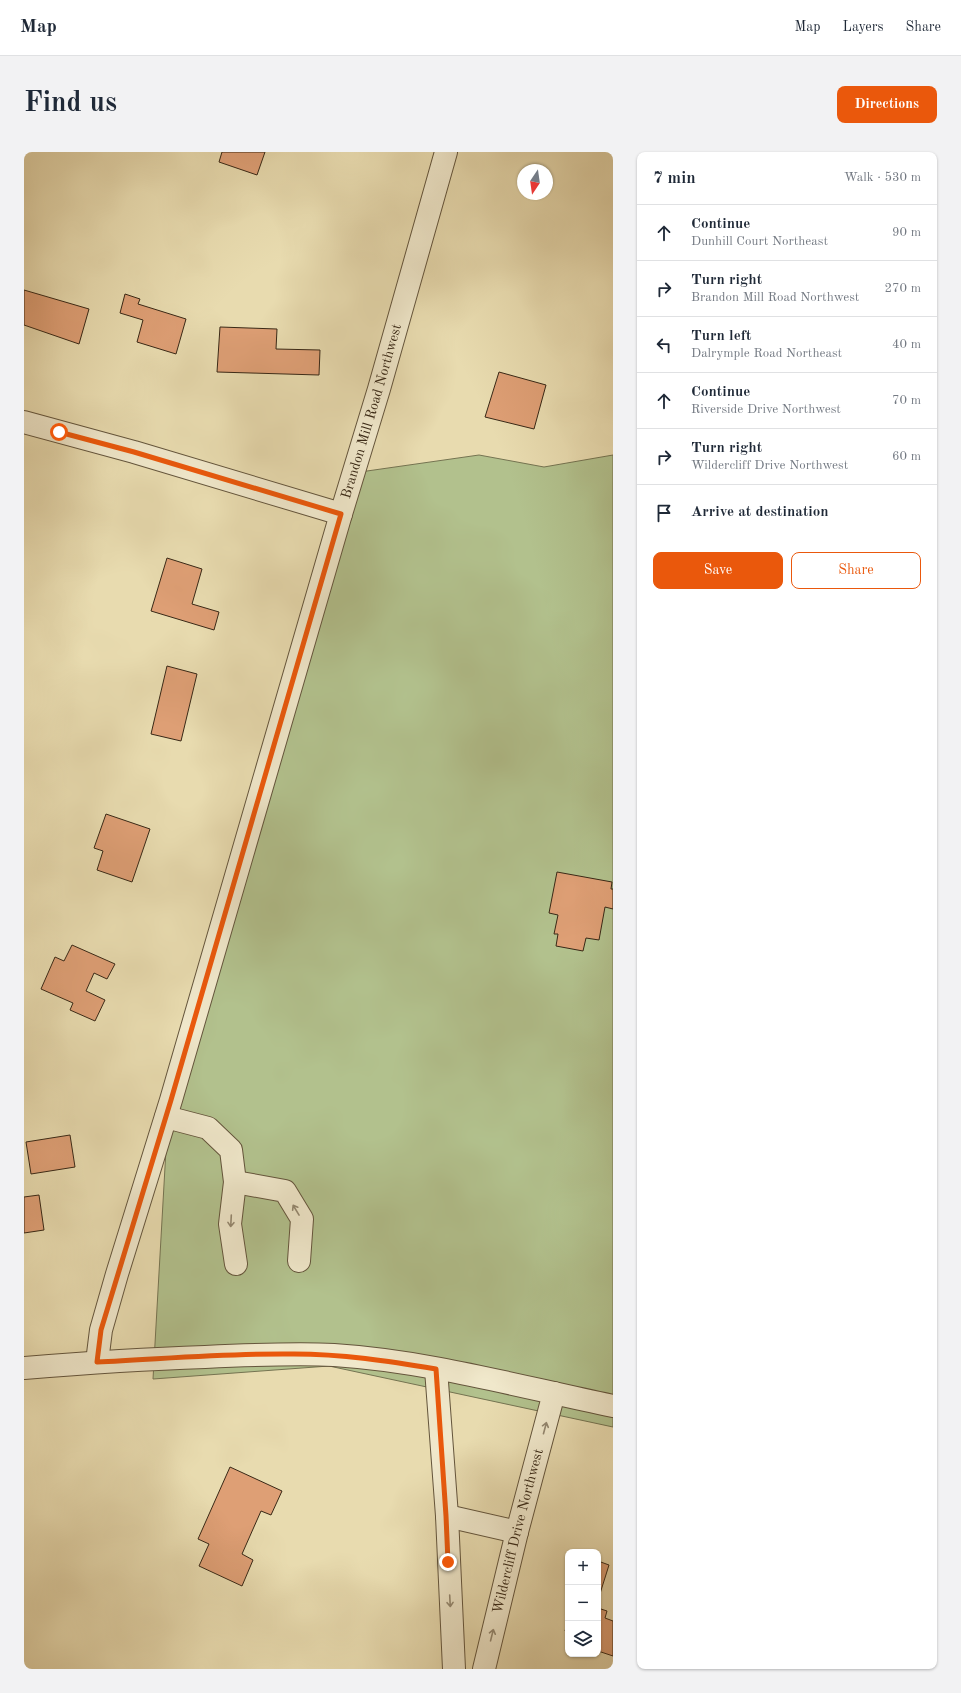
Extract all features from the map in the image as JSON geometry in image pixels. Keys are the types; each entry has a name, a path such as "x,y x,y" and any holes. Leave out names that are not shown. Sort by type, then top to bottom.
{"street":[{"name":"Brandon Mill Road Northwest","path":"97,1362 101,1330 166,1117 379,388 446,152"},
{"path":"24,422 134,452 341,514"},
{"path":"166,1117 208,1128 231,1150 235,1182 230,1224 236,1264"},
{"path":"235,1182 285,1191 302,1219 299,1261"},
{"path":"24,1368 97,1362 216,1356 295,1354 335,1355 381,1360 436,1369 613,1406"},
{"path":"436,1369 454,1669"},
{"name":"Wildercliff Drive Northwest","path":"484,1669 517,1532 554,1393"},
{"path":"446,1516 517,1532"}],"green space":[{"path":"479,455 544,467 613,455 613,1427 329,1366 153,1379 168,1114 360,472"}],"building":[{"path":"222,152 265,152 257,175 219,162"},
{"path":"24,290 89,309 79,344 24,325"},
{"path":"125,294 140,299 138,304 186,319 176,354 137,342 143,320 120,313"},
{"path":"220,327 277,329 276,349 320,350 319,375 217,372"},
{"path":"499,372 546,385 534,429 485,417"},
{"path":"167,558 202,569 192,604 219,612 214,630 151,611"},
{"path":"167,666 197,674 181,741 151,734"},
{"path":"106,814 150,829 132,882 97,870 103,851 94,848"},
{"path":"557,872 612,882 611,889 613,889 613,909 605,907 599,940 586,938 583,951 556,946 558,934 554,934 558,915 549,913"},
{"path":"72,945 115,964 107,979 94,973 86,991 105,1000 95,1021 70,1010 73,1003 41,989 55,957 64,961"},
{"path":"70,1135 75,1167 31,1174 26,1142"},
{"path":"39,1195 44,1230 24,1233 24,1197"},
{"path":"230,1467 282,1491 271,1515 261,1511 242,1554 253,1560 242,1586 199,1566 209,1544 198,1539"},
{"path":"601,1562 609,1565 601,1590"},
{"path":"601,1609 607,1611 605,1618 613,1621 613,1656 601,1652"}],"route":[{"path":"59,432 134,452 341,514 171,1100 117,1274 101,1330 97,1362 295,1354 335,1355 381,1360 436,1369 448,1562"}]}
